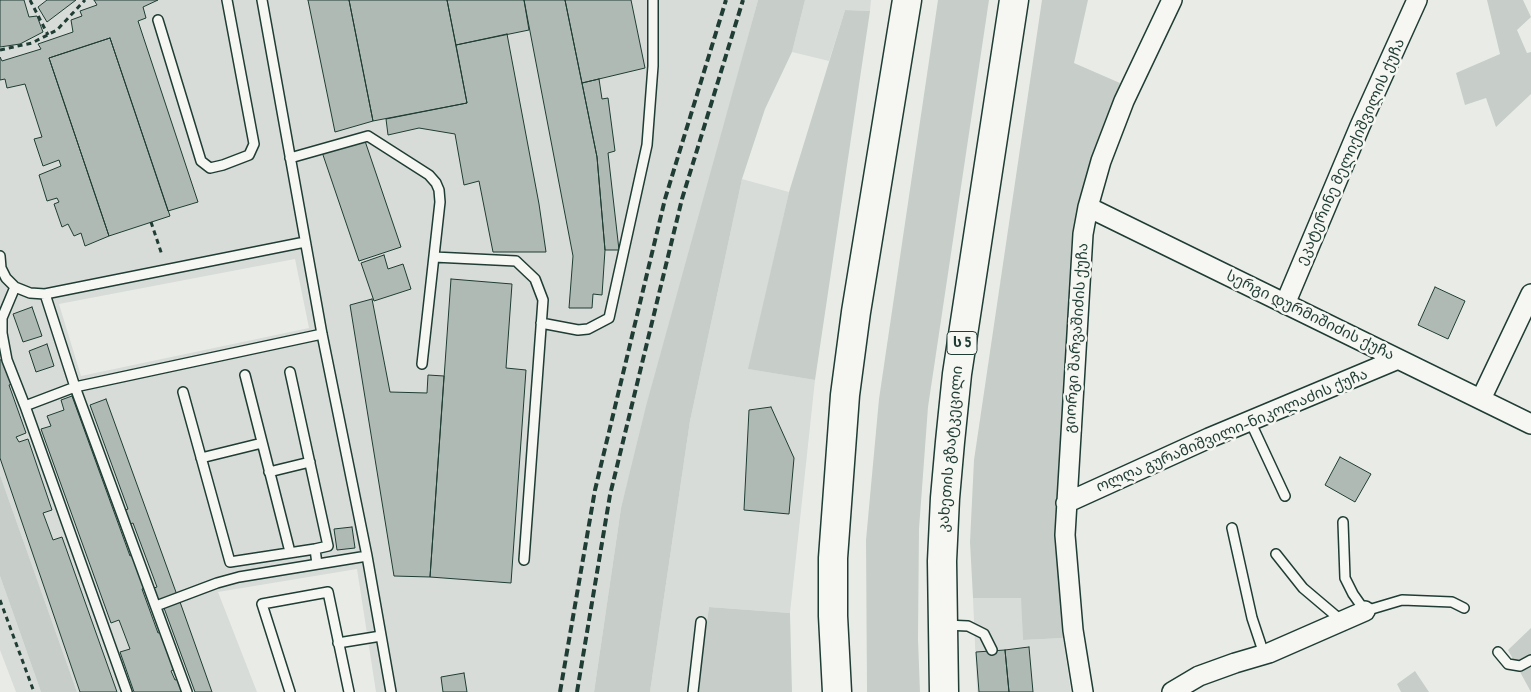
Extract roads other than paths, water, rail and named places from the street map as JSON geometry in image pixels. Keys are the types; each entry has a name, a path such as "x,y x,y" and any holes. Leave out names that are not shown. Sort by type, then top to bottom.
{"highway":[{"name":"კახეთის გზატკეცილი","path":"943,691 942,561 950,442 957,374 1014,0"},
{"path":"840,686 833,616 833,558 845,395 856,312 906,3"}],"street":[{"name":"გიორგი შარვაშიძის ქუჩა","path":"1083,692 1073,630 1065,535 1083,234 1101,161 1124,101 1172,0"},
{"name":"ეკატერინე მელიქიშვილის ქუჩა","path":"1285,304 1360,126 1417,0"},
{"name":"სერგი დურმიშიძის ქუჩა","path":"1088,208 1531,424"},
{"path":"1480,399 1531,294"},
{"name":"ოლღა გურამიშვილი-ნიკოლაძის ქუჩა","path":"1066,503 1250,421 1398,359"},
{"path":"1172,692 1199,676 1235,662 1264,654 1365,611"}],"lane":[{"path":"158,20 201,161 210,168 223,165 249,155 254,144 228,0"},
{"path":"262,0 322,334 367,556 391,692"},
{"path":"541,323 578,330 588,329 609,318 647,145 654,66 653,0"},
{"path":"290,158 368,136 429,175 439,190 440,202 422,364"},
{"path":"0,256 1,268 6,278 14,287 30,293 44,294 306,242"},
{"path":"434,257 516,261 535,279 543,300 524,560"},
{"path":"14,287 2,318 2,333 7,360 127,692"},
{"path":"44,294 75,388 187,692"},
{"path":"24,406 75,388 322,334"},
{"path":"183,392 230,562 328,546 290,372"},
{"path":"245,375 290,552"},
{"path":"1250,421 1284,496"},
{"path":"201,458 262,443"},
{"path":"269,472 310,462"},
{"path":"1343,522 1345,578 1365,611 1402,600 1452,602 1464,608"},
{"path":"1232,528 1252,618 1264,654"},
{"path":"315,548 317,564"},
{"path":"1276,554 1303,588 1342,621"},
{"path":"156,606 217,583 239,577 367,556"},
{"path":"290,692 262,604 328,592 349,692"},
{"path":"693,692 700,622"},
{"path":"943,625 968,626 984,634 992,650"},
{"path":"338,643 381,636"},
{"path":"1498,652 1508,664 1520,666 1531,660"}],"railway":[{"path":"560,692 595,490 665,199 726,0"},
{"path":"577,692 610,495 682,199 743,0"}]}
